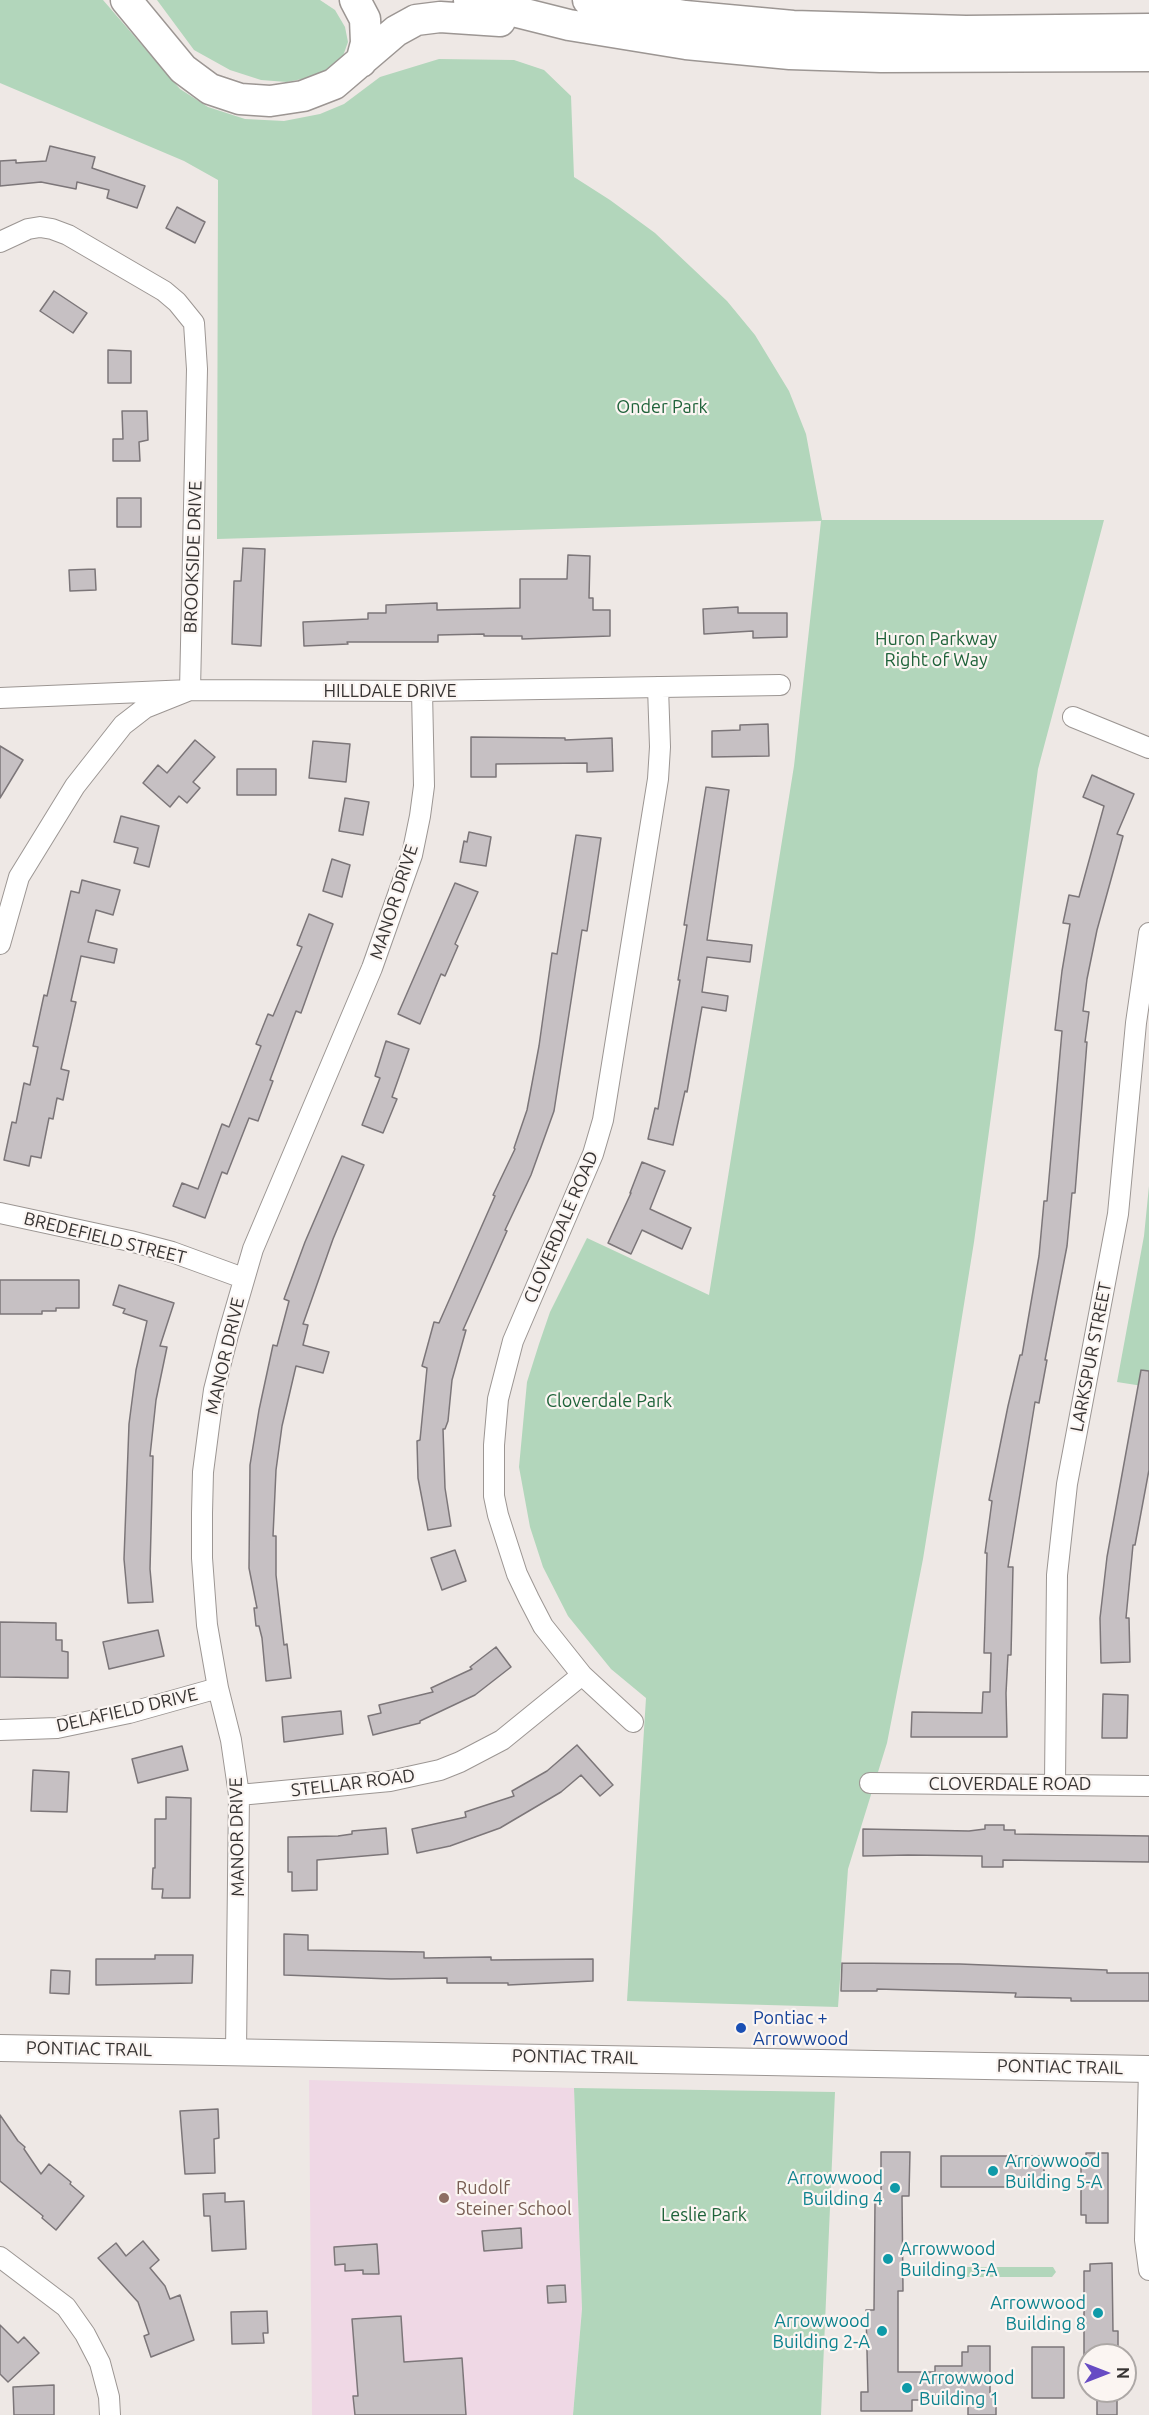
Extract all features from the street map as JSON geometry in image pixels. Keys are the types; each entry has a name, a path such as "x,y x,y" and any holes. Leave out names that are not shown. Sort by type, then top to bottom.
{"highway":[{"path":"126,0 183,69 210,88 240,99 270,101 303,96 334,84 396,31 416,20 440,17 569,25"},
{"path":"355,0 365,19 366,44 361,62"},
{"path":"469,0 569,25 686,44 790,54 881,57 1149,56"},
{"path":"588,0 686,16 793,26 966,31 1149,29"},
{"path":"695,0 793,26"}],"main road":[{"name":"PONTIAC TRAIL","path":"0,2048 1149,2069"}],"street":[{"name":"BROOKSIDE DRIVE","path":"0,242 14,234 40,227 68,235 164,291 182,307 194,323 197,369 190,690"},
{"name":"HILLDALE DRIVE","path":"0,698 190,690 422,691 780,685"},
{"name":"CLOVERDALE ROAD","path":"633,1722 582,1675 543,1626 514,1564 494,1496 495,1420 502,1381 513,1341 593,1154 603,1120 658,779 660,747 658,687"},
{"path":"0,944 19,877 87,770 123,725 145,708 190,690"},
{"name":"MANOR DRIVE","path":"236,2051 238,1796 229,1729 218,1688 207,1625 204,1580 203,1472 214,1390 243,1278 372,968 406,875 420,816 424,786 422,691"},
{"path":"1073,717 1149,748"},
{"name":"LARKSPUR STREET","path":"1054,1784 1057,1575 1067,1485 1118,1214 1136,1023 1149,933"},
{"name":"BREDEFIELD STREET","path":"0,1213 172,1252 243,1278"},
{"name":"STELLAR ROAD","path":"238,1796 390,1781 440,1770 502,1740 582,1675"},
{"name":"DELAFIELD DRIVE","path":"0,1730 57,1728 129,1713 218,1688"},
{"name":"CLOVERDALE ROAD","path":"870,1784 1149,1786"},
{"path":"1149,2069 1145,2240 1149,2270"},
{"path":"0,2257 66,2307 85,2334 100,2363 109,2397 110,2415"}],"shaded area":[{"name":"Rudolf Steiner School","path":"309,2080 574,2088 582,2309 573,2415 312,2415"}],"green space":[{"path":"0,0 103,0 180,89 208,107 245,119 284,121 320,114 344,104 380,77 439,59 514,60 544,70 571,96 574,177 655,233 727,301 755,335 789,391 806,434 822,520 1104,520 1038,769 974,1242 923,1559 887,1743 848,1869 838,2007 627,2001 646,1698 611,1669 568,1616 543,1567 530,1527 519,1467 527,1382 550,1312 587,1238 709,1295 794,766 821,521 217,539 218,180 184,161 0,83"},
{"path":"157,0 320,0 335,10 345,27 348,42 343,56 331,68 312,77 287,82 261,80 230,70 194,50"},
{"path":"1149,1186 1149,1387 1117,1382 1144,1236"},
{"name":"Leslie Park","path":"574,2088 835,2092 821,2415 573,2415 582,2309"},
{"path":"934,2267 1053,2267 1056,2272 1052,2277 934,2277 930,2271"}],"building":[{"path":"50,146 95,157 92,168 145,186 137,208 107,198 109,190 77,182 76,189 41,182 0,186 0,161 16,160 16,163 46,161"},
{"path":"177,207 205,222 195,243 166,228"},
{"path":"54,291 87,313 73,333 40,311"},
{"path":"108,350 131,351 131,383 108,383"},
{"path":"122,411 147,411 148,440 139,442 140,461 113,461 113,439 123,439"},
{"path":"117,498 141,498 141,527 117,527"},
{"path":"243,548 265,549 261,646 232,644 234,581 241,581"},
{"path":"568,555 590,556 589,598 593,598 593,610 610,610 610,636 522,639 522,636 484,636 484,634 438,635 438,642 347,642 348,644 304,646 303,622 368,619 368,613 386,613 386,605 437,603 437,610 520,608 520,579 567,579"},
{"path":"95,569 96,590 70,591 69,570"},
{"path":"738,607 738,613 787,613 787,637 753,638 753,631 704,634 703,609"},
{"path":"768,724 769,756 712,757 712,731 740,730 740,725"},
{"path":"471,737 565,738 565,740 612,738 613,771 587,772 587,763 496,764 496,777 471,777"},
{"path":"195,740 215,757 193,782 200,788 187,803 179,796 170,807 143,783 158,765 167,773"},
{"path":"313,741 350,744 346,782 309,778"},
{"path":"0,746 23,760 0,798"},
{"path":"237,769 276,769 276,795 237,795"},
{"path":"1092,775 1134,794 1117,834 1123,836 1097,930 1087,979 1083,1011 1089,1012 1075,1193 1072,1193 1067,1246 1039,1403 1035,1402 1008,1567 1013,1567 1011,1655 1008,1655 1006,1693 1007,1737 911,1737 912,1712 982,1713 983,1692 990,1692 991,1653 984,1653 987,1553 985,1553 992,1501 989,1500 1008,1406 1020,1355 1022,1355 1039,1256 1044,1201 1047,1201 1062,1031 1055,1030 1070,924 1063,923 1069,895 1079,897 1104,806 1083,797"},
{"path":"706,787 729,790 707,940 752,945 750,962 707,957 702,992 728,996 726,1011 702,1007 687,1092 685,1091 673,1145 648,1139 655,1108 658,1109 680,980 678,980 687,925 684,925"},
{"path":"345,798 369,802 363,835 339,831"},
{"path":"121,816 159,826 149,867 134,863 138,848 114,842"},
{"path":"469,832 491,837 486,866 460,862 464,841 467,842"},
{"path":"576,835 601,838 587,931 582,930 554,1111 531,1175 463,1330 466,1330 452,1380 448,1421 443,1429 445,1488 451,1526 428,1530 418,1478 417,1441 420,1440 427,1368 422,1366 434,1322 439,1323 495,1196 493,1195 515,1149 527,1110 552,953 557,954"},
{"path":"332,859 350,865 342,897 323,891"},
{"path":"82,880 120,890 113,915 96,910 88,942 117,949 114,963 81,956 71,1001 76,1002 61,1069 69,1071 63,1100 57,1098 53,1119 49,1118 41,1158 31,1156 29,1166 4,1160 12,1122 16,1123 24,1083 30,1085 38,1047 33,1046 71,891 79,893"},
{"path":"455,883 478,892 455,944 458,946 445,976 441,974 420,1024 398,1014"},
{"path":"309,914 333,924 301,1013 296,1011 270,1080 273,1081 258,1121 249,1118 227,1174 222,1172 205,1218 173,1206 182,1183 198,1189 222,1124 229,1127 261,1046 256,1044 268,1014 273,1016 302,947 297,945"},
{"path":"386,1041 409,1049 392,1097 397,1099 383,1133 362,1125 380,1078 375,1076"},
{"path":"342,1156 364,1165 333,1239 303,1324 308,1325 303,1345 329,1352 323,1373 296,1366 282,1426 276,1470 273,1536 276,1536 276,1575 284,1645 287,1644 291,1678 266,1681 262,1638 259,1626 256,1626 254,1608 257,1608 249,1568 250,1465 273,1345 277,1346 289,1301 284,1299 305,1242"},
{"path":"642,1162 665,1171 650,1209 691,1228 682,1249 642,1230 631,1254 608,1243 631,1193"},
{"path":"0,1280 79,1280 79,1308 56,1308 56,1311 42,1311 42,1314 0,1314"},
{"path":"119,1285 174,1303 160,1346 167,1347 156,1400 150,1456 153,1456 150,1569 153,1602 128,1603 124,1559 129,1424 136,1370 147,1321 123,1313 125,1309 113,1305"},
{"path":"1141,1370 1149,1371 1149,1470 1135,1545 1133,1545 1126,1618 1129,1618 1130,1662 1101,1663 1100,1618 1107,1557"},
{"path":"455,1550 466,1581 442,1590 431,1558"},
{"path":"0,1622 56,1623 56,1640 62,1640 62,1651 68,1652 68,1678 0,1677"},
{"path":"158,1630 164,1656 109,1669 103,1642"},
{"path":"496,1647 511,1667 475,1695 420,1723 373,1735 368,1716 381,1713 379,1705 433,1692 431,1688 472,1669 470,1667"},
{"path":"1103,1694 1128,1695 1127,1738 1102,1738"},
{"path":"341,1711 343,1734 284,1742 282,1717"},
{"path":"577,1745 613,1785 600,1796 581,1775 561,1792 500,1828 450,1846 417,1853 412,1829 466,1817 465,1812 514,1796 512,1791 547,1771"},
{"path":"182,1746 188,1770 138,1783 132,1759"},
{"path":"33,1770 69,1772 67,1812 31,1811"},
{"path":"166,1797 191,1798 190,1898 162,1898 163,1889 152,1889 153,1868 155,1868 155,1819 166,1819"},
{"path":"985,1825 1004,1825 1004,1830 1015,1830 1015,1834 1149,1836 1149,1862 1003,1860 1003,1867 982,1867 982,1856 863,1856 863,1829 969,1831 985,1829"},
{"path":"386,1828 388,1854 317,1860 317,1890 292,1891 292,1872 288,1872 288,1837 338,1836 352,1834 352,1831"},
{"path":"284,1934 308,1935 308,1950 424,1952 424,1958 593,1959 593,1981 508,1985 508,1983 447,1983 447,1978 391,1979 284,1975"},
{"path":"155,1955 193,1955 192,1983 96,1985 96,1959 155,1959"},
{"path":"842,1963 960,1964 1107,1970 1107,1973 1149,1973 1149,2001 1071,2001 1071,1998 1015,1997 1016,1993 877,1989 877,1991 841,1991"},
{"path":"51,1970 70,1971 69,1994 50,1993"},
{"path":"218,2109 219,2138 214,2139 215,2173 185,2174 180,2111"},
{"path":"0,2115 18,2141 25,2147 24,2149 41,2174 49,2164 84,2196 56,2230 42,2218 43,2216 0,2181"},
{"path":"881,2152 910,2152 909,2196 902,2196 903,2291 898,2291 898,2372 935,2372 935,2366 962,2366 962,2352 968,2352 968,2346 990,2346 990,2396 996,2396 996,2415 968,2415 968,2395 929,2395 929,2400 912,2400 912,2411 861,2411 861,2392 868,2392 866,2310 874,2310 875,2202 881,2202"},
{"path":"1086,2153 1108,2153 1108,2223 1086,2223 1086,2215 1081,2215 1081,2160 1086,2160"},
{"name":"Arrowwood Building 5-A","path":"941,2156 1044,2156 1044,2187 941,2187"},
{"path":"225,2193 225,2202 244,2201 246,2249 212,2251 210,2216 204,2216 203,2194"},
{"path":"521,2228 522,2248 484,2251 482,2231"},
{"path":"143,2241 159,2260 150,2268 165,2286 170,2299 180,2295 194,2340 151,2357 144,2336 149,2334 138,2302 98,2258 116,2243 126,2256"},
{"path":"377,2244 379,2274 363,2274 363,2270 345,2271 345,2264 335,2265 334,2247"},
{"name":"Arrowwood Building 8","path":"1112,2263 1113,2331 1118,2331 1118,2343 1084,2343 1084,2271 1090,2271 1090,2264"},
{"path":"565,2285 566,2302 548,2303 547,2286"},
{"path":"267,2311 268,2333 263,2333 264,2343 232,2344 231,2312"},
{"path":"401,2316 404,2362 462,2358 466,2415 355,2415 353,2396 358,2396 352,2319"},
{"path":"0,2325 18,2343 24,2337 39,2353 8,2382 0,2374"},
{"path":"1032,2347 1064,2347 1064,2398 1032,2398"},
{"path":"54,2385 54,2415 14,2415 13,2387"},
{"path":"1097,2403 1117,2403 1117,2415 1097,2415"}],"place":[{"name":"Pontiac + Arrowwood","path":"741,2028"},
{"name":"Arrowwood Building 5-A","path":"993,2171"},
{"name":"Arrowwood Building 4","path":"895,2188"},
{"name":"Rudolf Steiner School","path":"444,2198"},
{"name":"Arrowwood Building 3-A","path":"888,2259"},
{"name":"Arrowwood Building 8","path":"1098,2313"},
{"name":"Arrowwood Building 2-A","path":"882,2331"},
{"name":"Arrowwood Building 1","path":"907,2388"}],"park label":[{"name":"Onder Park","path":"662,407"},
{"name":"Huron Parkway Right of Way","path":"936,649"},
{"name":"Cloverdale Park","path":"609,1401"}]}
